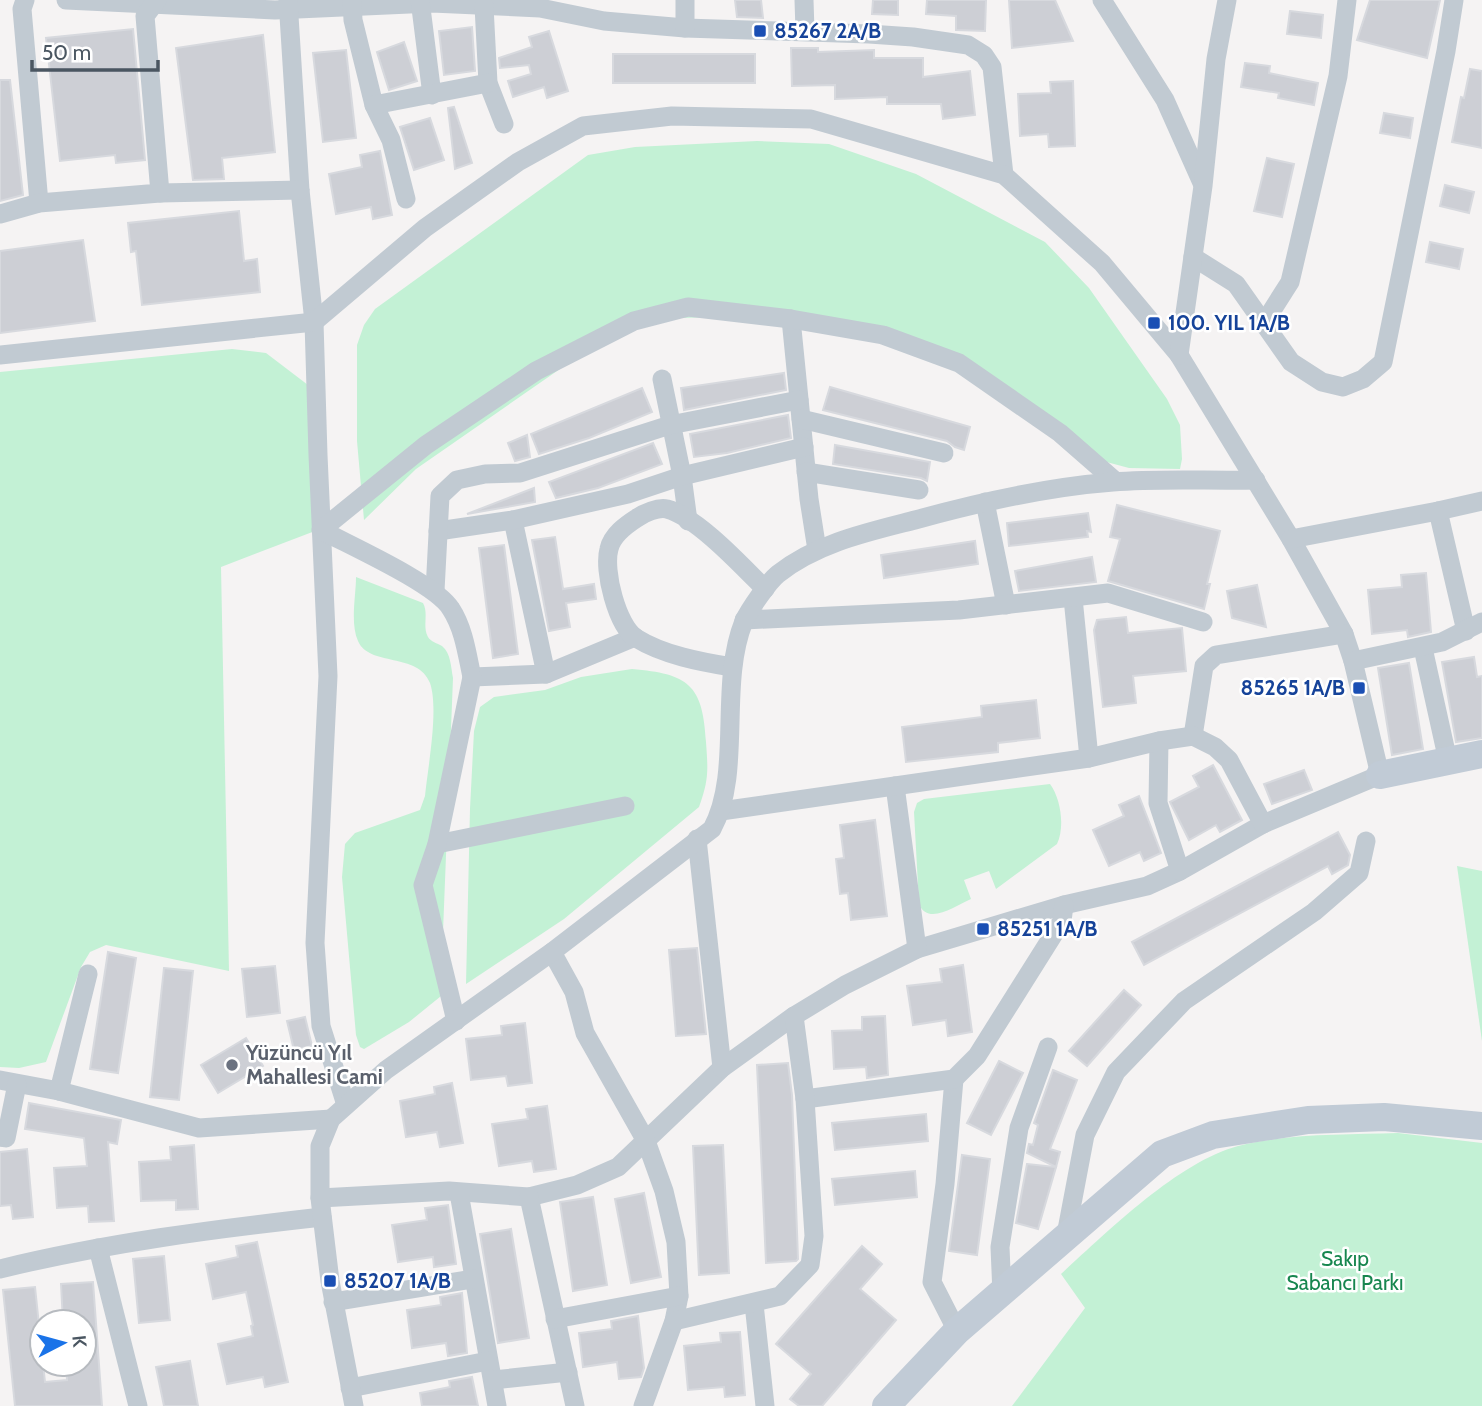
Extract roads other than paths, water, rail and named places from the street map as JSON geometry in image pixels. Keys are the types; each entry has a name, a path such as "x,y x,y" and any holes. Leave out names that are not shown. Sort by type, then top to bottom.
{"street":[{"path":"25,0 22,9 39,202"},
{"path":"66,0 288,5 420,2 592,9 685,28 913,37 968,45 984,55 992,67 1004,175"},
{"path":"685,0 685,28"},
{"path":"804,0 805,31"},
{"path":"1102,0 1165,100 1203,186"},
{"path":"1180,355 1203,186 1216,59 1227,0"},
{"path":"1264,323 1290,282 1338,76 1347,0"},
{"path":"1194,257 1236,284 1291,362 1322,382 1343,387 1363,379 1383,362 1444,65 1454,0"},
{"path":"420,2 432,95"},
{"path":"155,3 145,16 160,192"},
{"path":"352,4 353,20 374,105 391,140 406,199"},
{"path":"288,5 300,190 314,322 328,676 315,943 321,1026 346,1105"},
{"path":"484,6 488,83 504,124"},
{"path":"374,105 488,83"},
{"path":"0,355 314,322 425,228 518,162 583,126 672,116 811,119 1004,175 1102,263 1180,355 1291,539 1344,634 1380,775"},
{"path":"0,214 39,202 160,192 300,190"},
{"path":"321,530 426,445 536,371 634,321 688,307 791,319 883,335 959,363 1060,433 1115,481"},
{"path":"791,319 806,472 817,550"},
{"path":"662,379 682,476 688,521"},
{"path":"435,591 440,496 457,480 485,474 520,473 670,425 800,409 944,453"},
{"path":"438,531 513,520 628,494 682,476 804,447"},
{"path":"806,472 919,490"},
{"path":"568,1372 490,1371 352,1397 333,1302 321,1207 320,1146 331,1119 386,1070 552,952 712,829 721,811 726,779 732,667 744,620 776,575 817,550 851,537 1048,488 1115,481 1256,480"},
{"path":"1291,539 1482,501"},
{"path":"985,502 1006,605"},
{"path":"732,667 688,660 635,637 627,629 617,607 608,575 609,548 622,527 645,513 665,509 697,525 765,589"},
{"path":"1353,661 1423,648 1474,626 1438,511"},
{"path":"513,520 546,674"},
{"path":"321,530 435,591 450,607 461,629 472,677 437,844 423,885 456,1021"},
{"path":"744,620 934,612 1108,593 1203,622"},
{"path":"1073,598 1089,758"},
{"path":"1193,736 1204,666 1216,655 1344,634"},
{"path":"472,677 546,674 635,637"},
{"path":"1423,648 1448,761"},
{"path":"721,811 1089,758 1159,741 1193,736 1215,747 1229,760 1264,824"},
{"path":"1159,741 1158,803 1180,871"},
{"path":"0,1269 321,1207 459,1193 529,1197 578,1185 618,1167 722,1068 794,1016 845,985 917,949 1064,905 1147,886 1180,871 1264,824 1380,775 1482,754"},
{"path":"895,786 917,949"},
{"path":"437,844 625,806"},
{"path":"697,839 722,1068"},
{"path":"1066,1235 1085,1135 1116,1072 1184,1001 1314,912 1359,873 1366,841"},
{"path":"805,1099 954,1079 977,1056 1062,921 1064,905"},
{"path":"552,952 574,992 585,1033 646,1141 664,1191 676,1242 679,1296 674,1321 643,1406"},
{"path":"59,1091 88,974"},
{"path":"674,1321 780,1296 810,1265 814,1236 805,1099 794,1016"},
{"path":"1002,1294 1000,1247 1019,1128 1048,1046"},
{"path":"954,1079 945,1185 932,1282 957,1332"},
{"path":"0,1138 6,1138 9,1082 59,1091 199,1128 331,1119"},
{"path":"886,1406 957,1332 1162,1154 1213,1135 1308,1120 1384,1117 1482,1126"},
{"path":"459,1193 497,1406"},
{"path":"529,1197 575,1406"},
{"path":"98,1248 138,1406"},
{"path":"333,1302 473,1279"},
{"path":"555,1320 679,1296"},
{"path":"754,1304 765,1406"}],"place":[{"name":"85267 2A/B","path":"760,31"},
{"name":"100. YIL 1A/B","path":"1154,323"},
{"name":"85265 1A/B","path":"1359,688"},
{"name":"85251 1A/B","path":"983,929"},
{"name":"Yüzüncü Yıl Mahallesi Cami","path":"232,1065"},
{"name":"85207 1A/B","path":"330,1281"}],"park label":[{"name":"Sakıp Sabancı Parkı","path":"1345,1271"}]}
